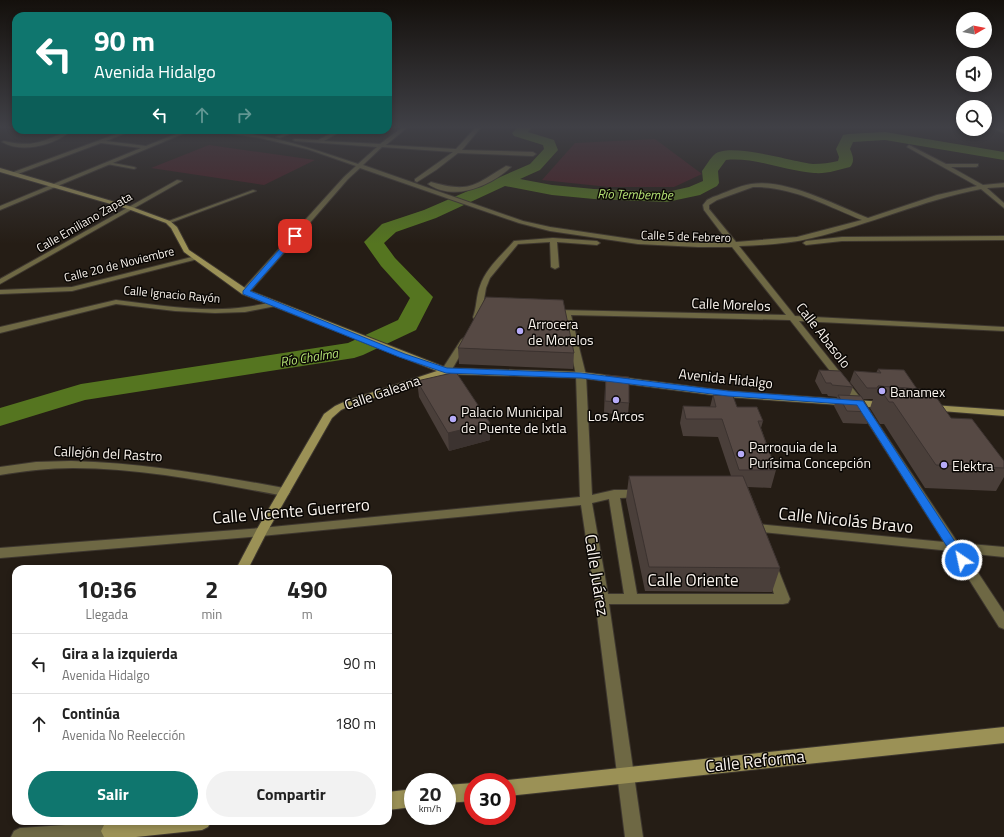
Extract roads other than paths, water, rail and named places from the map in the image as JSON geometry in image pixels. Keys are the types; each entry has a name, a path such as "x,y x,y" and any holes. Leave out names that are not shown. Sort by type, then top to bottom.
{"street":[{"path":"13,174 37,165"},
{"path":"0,208 103,165"},
{"path":"360,165 521,222 546,228 590,236 672,244 737,247"},
{"path":"245,292 360,165"},
{"path":"417,180 438,165"},
{"path":"944,166 974,165"},
{"path":"944,166 981,186 1004,206"},
{"path":"371,169 456,190 467,189 483,182 508,167"},
{"path":"0,170 130,208 168,222 174,227 186,251 245,292 284,309 446,371"},
{"name":"Calle Emiliano Zapata","path":"0,282 179,181"},
{"name":"Calle Abasolo","path":"867,220 803,194 766,185 752,185 745,187 710,201 706,206 706,209 860,403 953,548 1004,623"},
{"path":"792,242 836,230 934,198 981,186 1004,185"},
{"name":"Calle 5 de Febrero","path":"446,371 485,307 481,293 484,282 516,242 553,240 642,247 737,247 849,239 1004,238"},
{"path":"553,240 555,267"},
{"name":"Calle 20 de Noviembre","path":"0,292 72,289 196,258"},
{"name":"Calle Ignacio Rayón","path":"0,330 116,302 174,309 215,311 245,310 272,304"},
{"name":"Calle Morelos","path":"551,311 793,318 1004,329"},
{"name":"Calle Juárez","path":"566,312 581,375 586,500 602,598 634,837"},
{"name":"Avenida Hidalgo","path":"446,371 581,375 728,394 890,405"},
{"name":"Calle Galeana","path":"244,565 261,532 328,416 338,408 349,403 446,371"},
{"path":"921,407 1004,413"},
{"name":"Callejón del Rastro","path":"0,471 52,464 140,467 284,492"},
{"path":"614,494 631,598"},
{"name":"Calle Vicente Guerrero","path":"0,553 261,532 586,500 614,494 652,494"},
{"path":"752,514 762,542"},
{"name":"Calle Nicolás Bravo","path":"757,528 1004,552"},
{"name":"Calle Oriente","path":"602,598 783,599 768,556"},
{"name":"Calle Reforma","path":"516,787 1004,735"},
{"path":"392,801 404,799"},
{"path":"20,837 161,825"}],"lane":[{"path":"119,165 134,168"},
{"path":"168,222 254,190"}],"waterway":[{"name":"Río Chalma","path":"504,181 537,165"},
{"name":"Río Tembembe","path":"504,181 552,190 594,194 667,197 694,191 711,183 710,171 714,165"},
{"name":"Río Tembembe","path":"795,165 814,168 830,168 841,165"},
{"name":"Río Chalma","path":"0,417 81,392 354,350 408,325 422,297 388,262 374,242 389,228 430,214 504,181"}],"place":[{"name":"Arrocera de Morelos","path":"520,331"},
{"name":"Banamex","path":"882,391"},
{"name":"Los Arcos","path":"616,400"},
{"name":"Palacio Municipal de Puente de Ixtla","path":"453,419"},
{"name":"Parroquia de la Purísima Concepción","path":"741,454"},
{"name":"Elektra","path":"944,465"}]}
